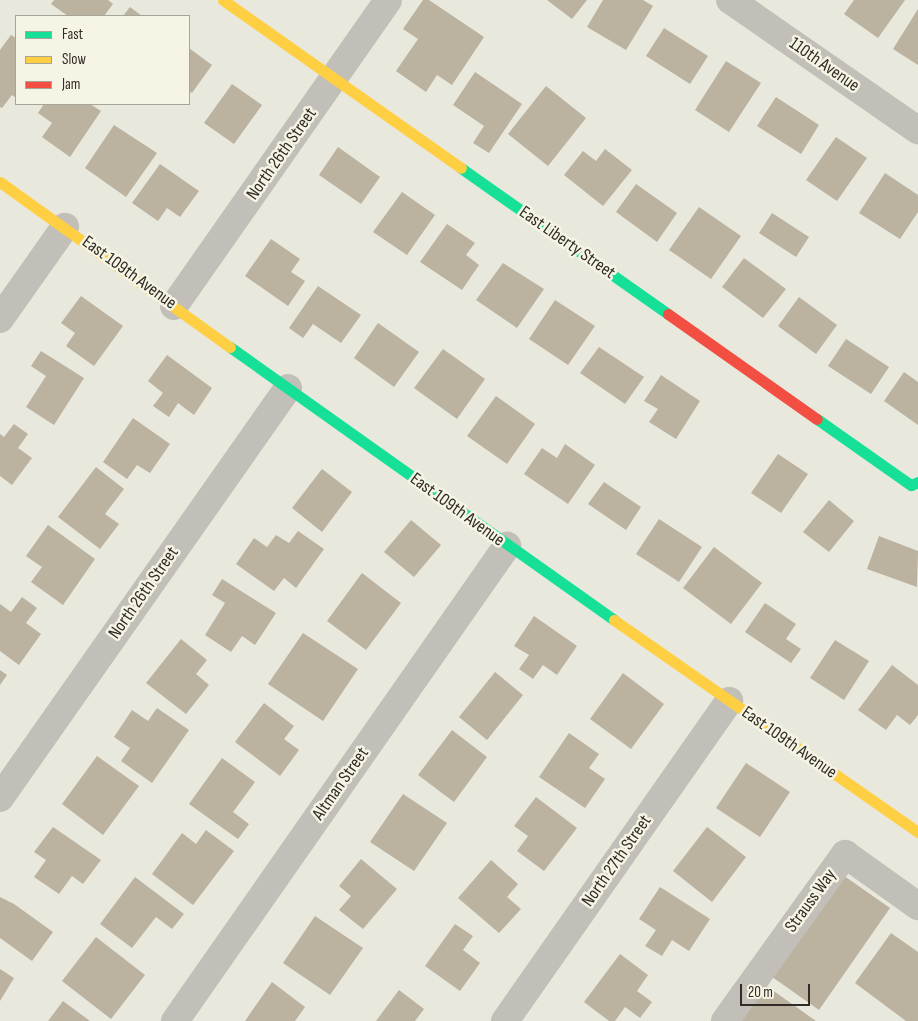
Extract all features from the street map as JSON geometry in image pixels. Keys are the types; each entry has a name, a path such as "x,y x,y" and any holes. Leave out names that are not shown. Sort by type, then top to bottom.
{"street":[{"name":"East Liberty Street","path":"223,0 914,484"},
{"name":"North 26th Street","path":"174,306 388,0"},
{"name":"110th Avenue","path":"730,0 918,130"},
{"name":"East 109th Avenue","path":"0,182 507,546 918,832"},
{"path":"0,319 65,227"},
{"name":"North 26th Street","path":"0,798 288,388"},
{"name":"Altman Street","path":"176,1021 507,546"},
{"name":"North 27th Street","path":"505,1021 729,701"},
{"name":"Strauss Way","path":"725,1021 845,854 918,906"}],"building":[{"path":"54,0 108,0 113,4 105,15 67,15 51,4"},
{"path":"423,0 429,0 484,37 452,85 437,75 426,92 396,71 418,39 403,29"},
{"path":"547,0 587,0 572,19"},
{"path":"603,0 643,0 653,6 626,50 587,27"},
{"path":"854,0 905,0 878,38 844,14"},
{"path":"130,7 141,15 124,15"},
{"path":"918,9 918,65 893,49"},
{"path":"664,28 708,56 690,84 646,56"},
{"path":"11,35 15,37 15,97 12,95 2,108 0,107 0,50"},
{"path":"190,49 212,65 192,93 190,92"},
{"path":"726,61 761,83 729,132 695,110"},
{"path":"475,72 522,104 489,153 473,143 484,126 453,105"},
{"path":"232,84 262,105 234,144 204,123"},
{"path":"546,86 586,118 548,166 508,134"},
{"path":"776,97 819,125 801,154 757,126"},
{"path":"43,105 92,105 101,111 70,157 42,137 52,123 38,113"},
{"path":"114,125 157,153 126,197 85,168"},
{"path":"836,137 867,158 837,201 806,180"},
{"path":"338,147 380,177 361,204 319,175"},
{"path":"605,149 632,170 603,206 564,175 583,151 596,161"},
{"path":"160,164 199,191 180,217 167,208 158,221 132,203"},
{"path":"885,173 918,195 918,212 900,239 859,213"},
{"path":"636,184 677,213 657,242 616,212"},
{"path":"402,192 435,215 407,255 373,232"},
{"path":"699,207 741,236 711,279 669,250"},
{"path":"772,213 809,237 796,257 759,233"},
{"path":"447,224 475,243 466,255 479,265 462,290 420,262"},
{"path":"271,239 300,259 291,272 305,281 288,306 245,276"},
{"path":"744,258 786,289 763,318 722,287"},
{"path":"503,263 544,289 517,328 476,300"},
{"path":"318,286 361,315 341,343 313,324 303,338 289,328"},
{"path":"81,296 123,326 94,366 66,346 75,333 61,323"},
{"path":"799,297 837,325 816,354 778,326"},
{"path":"555,300 595,326 568,365 529,339"},
{"path":"378,323 419,352 394,387 354,358"},
{"path":"846,339 889,367 871,394 828,366"},
{"path":"599,347 644,377 625,404 580,373"},
{"path":"443,349 485,379 457,419 414,388"},
{"path":"41,351 84,378 54,425 26,407 46,376 31,366"},
{"path":"167,355 212,388 194,415 178,403 169,417 153,406 163,393 148,381"},
{"path":"904,372 918,382 918,425 884,401"},
{"path":"661,375 700,401 676,439 649,422 658,409 644,401"},
{"path":"496,396 535,424 507,464 467,436"},
{"path":"133,418 170,444 150,473 137,465 127,479 103,462"},
{"path":"14,424 28,434 18,448 32,458 12,485 0,476 0,434 4,437"},
{"path":"565,444 595,465 568,504 524,474 542,448 557,458"},
{"path":"778,454 808,474 781,513 751,493"},
{"path":"96,467 124,489 105,514 119,524 100,549 58,517"},
{"path":"322,469 352,492 322,532 292,508"},
{"path":"604,482 641,507 626,530 588,504"},
{"path":"829,500 854,521 829,552 803,532"},
{"path":"659,519 702,547 679,582 636,554"},
{"path":"411,520 441,545 414,577 384,552"},
{"path":"48,525 95,559 63,605 31,582 42,567 26,556"},
{"path":"298,531 324,549 296,588 284,578 274,591 236,564 254,538 267,547 276,535 289,543"},
{"path":"879,536 918,551 917,587 867,569"},
{"path":"714,547 762,583 731,624 683,588"},
{"path":"362,573 401,603 366,650 327,621"},
{"path":"222,579 276,613 255,645 242,636 231,652 205,635 225,603 212,595"},
{"path":"22,597 37,608 26,623 41,634 19,665 0,651 0,604 11,612"},
{"path":"765,603 796,624 786,639 801,649 791,663 745,632"},
{"path":"534,616 577,646 557,675 543,665 533,679 519,669 529,655 514,646"},
{"path":"303,633 358,669 323,721 268,684"},
{"path":"181,639 207,660 196,674 209,685 186,714 146,683"},
{"path":"835,640 869,661 844,700 810,678"},
{"path":"892,665 918,685 918,715 910,725 897,715 886,730 858,710"},
{"path":"0,670 7,675 0,685"},
{"path":"495,672 523,695 487,740 459,717"},
{"path":"623,673 664,704 631,749 590,719"},
{"path":"264,703 294,726 284,739 299,750 280,776 235,742"},
{"path":"157,708 189,730 152,783 121,761 130,748 114,737 132,710 148,721"},
{"path":"452,730 487,757 454,802 418,775"},
{"path":"569,733 599,754 589,768 605,779 585,808 539,777"},
{"path":"97,756 139,786 103,835 62,804"},
{"path":"222,758 255,782 233,812 249,824 238,839 189,804"},
{"path":"746,763 790,792 760,837 716,808"},
{"path":"403,794 447,823 414,871 370,842"},
{"path":"536,797 577,828 544,871 517,851 528,836 514,826"},
{"path":"53,827 101,860 83,884 72,876 59,894 34,877 46,860 34,852"},
{"path":"707,827 746,857 712,902 673,871"},
{"path":"206,830 234,851 193,905 152,874 182,833 196,844"},
{"path":"361,859 397,889 363,929 339,910 351,896 339,886"},
{"path":"491,860 518,884 507,897 521,909 499,933 458,898"},
{"path":"840,873 890,908 819,1010 768,974"},
{"path":"135,877 184,914 172,929 156,917 132,948 100,924"},
{"path":"660,887 710,919 689,951 672,940 662,956 645,946 656,930 639,919"},
{"path":"0,897 14,904 53,932 32,961 0,938"},
{"path":"315,916 363,948 330,995 283,963"},
{"path":"455,924 473,936 463,950 480,963 460,991 425,966"},
{"path":"891,933 918,952 918,1021 906,1021 855,983"},
{"path":"96,937 145,975 111,1019 62,981"},
{"path":"620,954 648,975 637,991 652,1002 640,1018 625,1007 615,1021 609,1021 584,1002"},
{"path":"0,969 14,978 0,1001"},
{"path":"272,982 305,1007 295,1021 245,1021"},
{"path":"761,982 816,1021 734,1021"},
{"path":"399,990 424,1009 415,1021 376,1021"},
{"path":"63,1001 90,1021 48,1021"}],"traffic: fast":[{"path":"461,168 668,314"},
{"path":"230,347 614,620"},
{"path":"817,419 911,485 918,482"}],"traffic: slow":[{"path":"223,0 461,168"},
{"path":"0,182 230,347"},
{"path":"614,620 918,832"}],"traffic: jam":[{"path":"668,314 817,419"}]}
